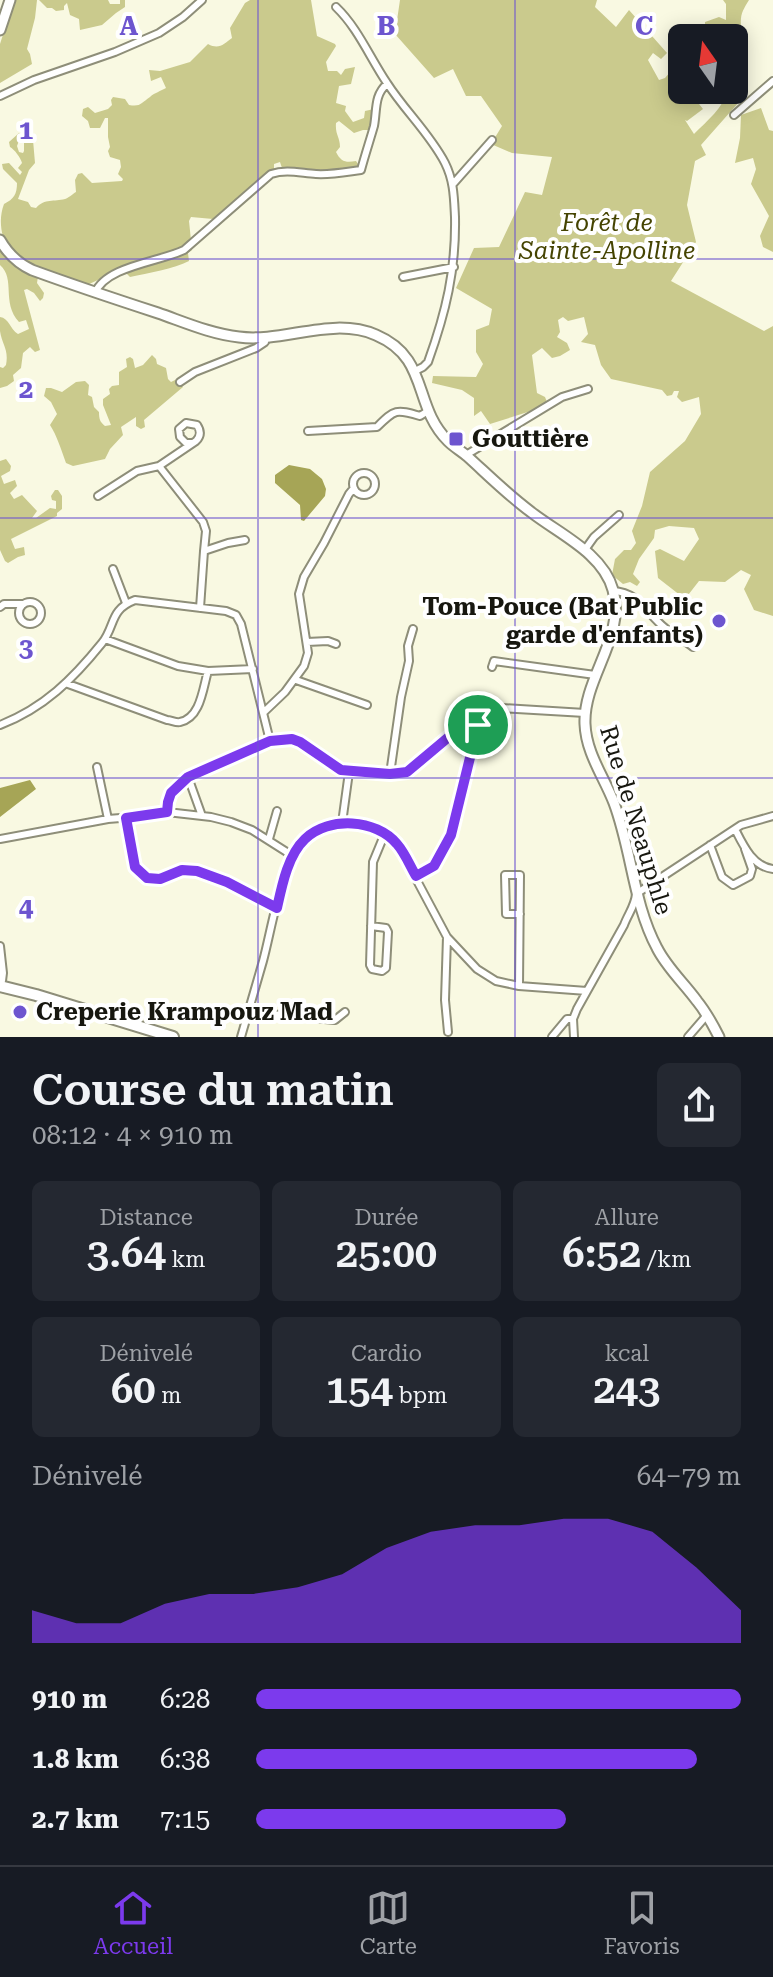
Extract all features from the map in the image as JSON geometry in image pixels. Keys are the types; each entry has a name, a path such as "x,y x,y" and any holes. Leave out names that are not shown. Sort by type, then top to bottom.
{"main road":[{"path":"1,983 173,1037"}],"street":[{"path":"0,30 10,0"},
{"path":"0,96 159,33 202,0"},
{"path":"336,7 349,21 387,84 444,162 453,184 454,267 444,314 428,362 415,371"},
{"path":"734,115 773,81"},
{"path":"95,293 99,284 118,272 168,258 184,250 271,174 282,170 332,174 361,170 379,93 387,84"},
{"path":"453,184 492,140"},
{"path":"0,240 21,266 224,335 265,339 331,328 356,329 395,345 415,371 428,411 446,439 530,512 584,551 608,577 613,594 624,592 637,598 664,628 693,647"},
{"path":"403,277 454,267"},
{"path":"180,382 195,372 256,348 265,339"},
{"path":"466,455 562,397 588,389"},
{"path":"308,431 377,427 392,413 401,410 420,416 428,411"},
{"path":"98,496 137,471 159,466 193,443"},
{"path":"159,466 203,522 206,531 200,608"},
{"path":"264,712 296,680 304,666 308,653 299,594 304,577 354,488"},
{"path":"584,551 594,537 619,515"},
{"path":"204,551 245,540"},
{"path":"113,569 126,603"},
{"name":"Rue de Neauphle","path":"613,594 613,621 604,658 587,700 585,729 597,768 614,803 629,853 636,894 658,950 707,1015 719,1037"},
{"path":"0,725 68,684 105,639 116,613 126,603 135,600 226,611 236,615 241,624 270,741"},
{"path":"0,607 4,604 23,604"},
{"path":"390,774 413,629"},
{"path":"105,639 178,666 208,671 253,669"},
{"path":"307,642 328,641 336,644"},
{"path":"492,667 494,661 595,675"},
{"path":"68,684 180,722 197,709 208,671"},
{"path":"296,680 367,705"},
{"path":"416,876 434,866 451,835 485,707 585,713"},
{"path":"167,812 171,793 188,777 270,741 292,739 300,742 333,766 349,772 390,774 407,772 463,725 478,725"},
{"path":"97,767 108,819"},
{"path":"342,823 349,772"},
{"path":"188,777 202,816"},
{"path":"269,839 277,811"},
{"path":"0,839 108,819 167,812 231,822 269,839 293,856"},
{"path":"574,1037 573,1019 634,907 636,894 741,825 773,816"},
{"path":"126,818 135,867 147,878 160,879 182,870 197,871 227,882 277,908"},
{"path":"241,1037 283,882 293,856 313,833 342,823 362,825 385,833 398,845 447,937 477,969 496,981 519,986 587,991"},
{"path":"710,845 722,877 733,885 750,876 752,869 735,829"},
{"path":"371,926 386,928 388,932 386,968 382,971 372,969 370,965 371,926 373,862 385,833"},
{"path":"745,849 764,868 773,869"},
{"path":"519,986 520,914 520,875 505,875 506,914 520,914"},
{"path":"447,937 445,1000 448,1032"},
{"path":"0,946 1,983"},
{"path":"248,1012 335,1020 345,1012"},
{"path":"688,1037 707,1015"},
{"path":"552,1037 567,1019 573,1019"}],"green space":[{"path":"14,0 37,0 27,49 32,64 0,83 0,44"},
{"path":"39,0 108,0 110,4 120,4 120,0 125,0 125,7 102,25 80,30 79,19 70,15 67,3 64,10 56,11"},
{"path":"250,0 311,0 317,36 336,46 326,62 328,71 337,71 341,75 345,69 355,67 351,84 339,86 336,103 346,106 345,111 353,122 364,118 365,111 376,111 370,130 354,133 339,121 336,123 340,147 336,152 342,160 356,161 360,167 335,171 282,168 280,162 274,164 274,169 218,216 213,219 191,217 192,250 188,253 189,261 176,266 130,277 122,269 87,285 39,270 37,283 44,293 43,298 40,301 34,293 24,290 40,350 35,352 30,347 23,353 21,368 13,375 14,381 0,388 0,367 6,365 7,360 0,317 18,334 29,329 26,320 19,322 14,314 7,277 0,265 2,212 4,204 14,196 17,183 2,164 9,163 20,175 22,172 18,168 22,163 9,142 19,133 17,146 23,153 24,137 29,136 33,140 35,163 29,170 18,199 28,202 31,207 69,197 76,192 78,174 82,173 92,183 122,181 118,174 120,160 110,157 108,151 108,118 100,128 90,128 82,116 83,109 88,107 95,113 108,109 113,97 125,99 129,105 139,105 166,88 161,77 151,81 149,70 160,71 190,62 208,44 218,46 232,38 230,28"},
{"name":"Forêt de Sainte-Apolline","path":"400,0 597,0 595,7 616,27 629,10 667,53 661,59 653,53 648,60 659,80 668,74 668,104 699,104 703,109 685,120 694,134 721,104 737,104 701,145 706,155 695,161 687,205 696,242 671,281 764,331 773,326 773,616 754,610 744,589 751,575 741,570 725,582 699,581 685,599 658,578 655,551 660,549 684,561 699,539 694,528 669,526 655,530 654,538 633,574 640,582 637,586 630,582 623,584 612,575 615,559 624,550 631,550 636,543 632,531 650,472 685,441 701,414 699,397 682,402 677,397 679,391 667,396 662,390 611,379 601,365 595,345 581,342 588,334 584,317 568,321 563,317 558,320 560,332 557,337 567,343 570,350 552,358 542,348 532,355 537,393 547,402 534,410 490,424 481,411 474,416 474,398 462,390 432,383 433,376 476,377 483,364 476,352 476,330 489,325 492,309 456,288 474,248 499,247 525,192 542,195 552,157 512,153 491,144 502,126 481,96 466,96 453,69 434,78 395,34"},
{"path":"723,0 749,0 741,24 705,24 719,17 726,20"},
{"name":"Forêt de Sainte-Apolline","path":"761,108 769,130 773,131 773,252 763,247 760,236 769,216 751,184 756,169 753,158 735,163 741,115"},
{"path":"152,355 157,364 166,368 168,379 171,382 177,379 183,387 144,420 145,427 141,429 136,426 136,417 121,427 123,435 105,459 73,466 66,463 50,425 57,414 44,396 46,388 62,392 76,382 85,381 101,422 105,426 111,425 103,399 110,394 112,386 119,385 119,372 127,367 126,359 133,359 135,368 143,365"},
{"path":"6,459 11,466 10,471 1,476 4,484 15,480 17,486 10,493 14,499 22,495 37,511 32,518 50,508 56,509 56,501 51,496 55,490 62,496 62,509 57,516 11,539 15,549 24,547 25,555 8,563 0,550 0,461"}],"shaded area":[{"path":"289,465 310,469 322,479 326,489 325,496 304,521 301,520 300,505 275,483 275,475"},
{"path":"30,780 36,789 0,817 0,788"}],"place":[{"name":"Gouttière","path":"456,439"},
{"name":"Tom-Pouce (Bat Public garde d'enfants)","path":"719,621"},
{"name":"Creperie Krampouz Mad","path":"20,1012"}],"route":[{"path":"463,725 478,725 451,835 434,866 416,876 398,845 385,833 362,825 342,823 324,827 304,840 293,856 277,908 227,882 197,871 182,870 160,879 147,878 135,867 126,818 167,812 171,793 188,777 270,741 292,739 300,742 341,770 390,774 407,772 463,725"}]}
